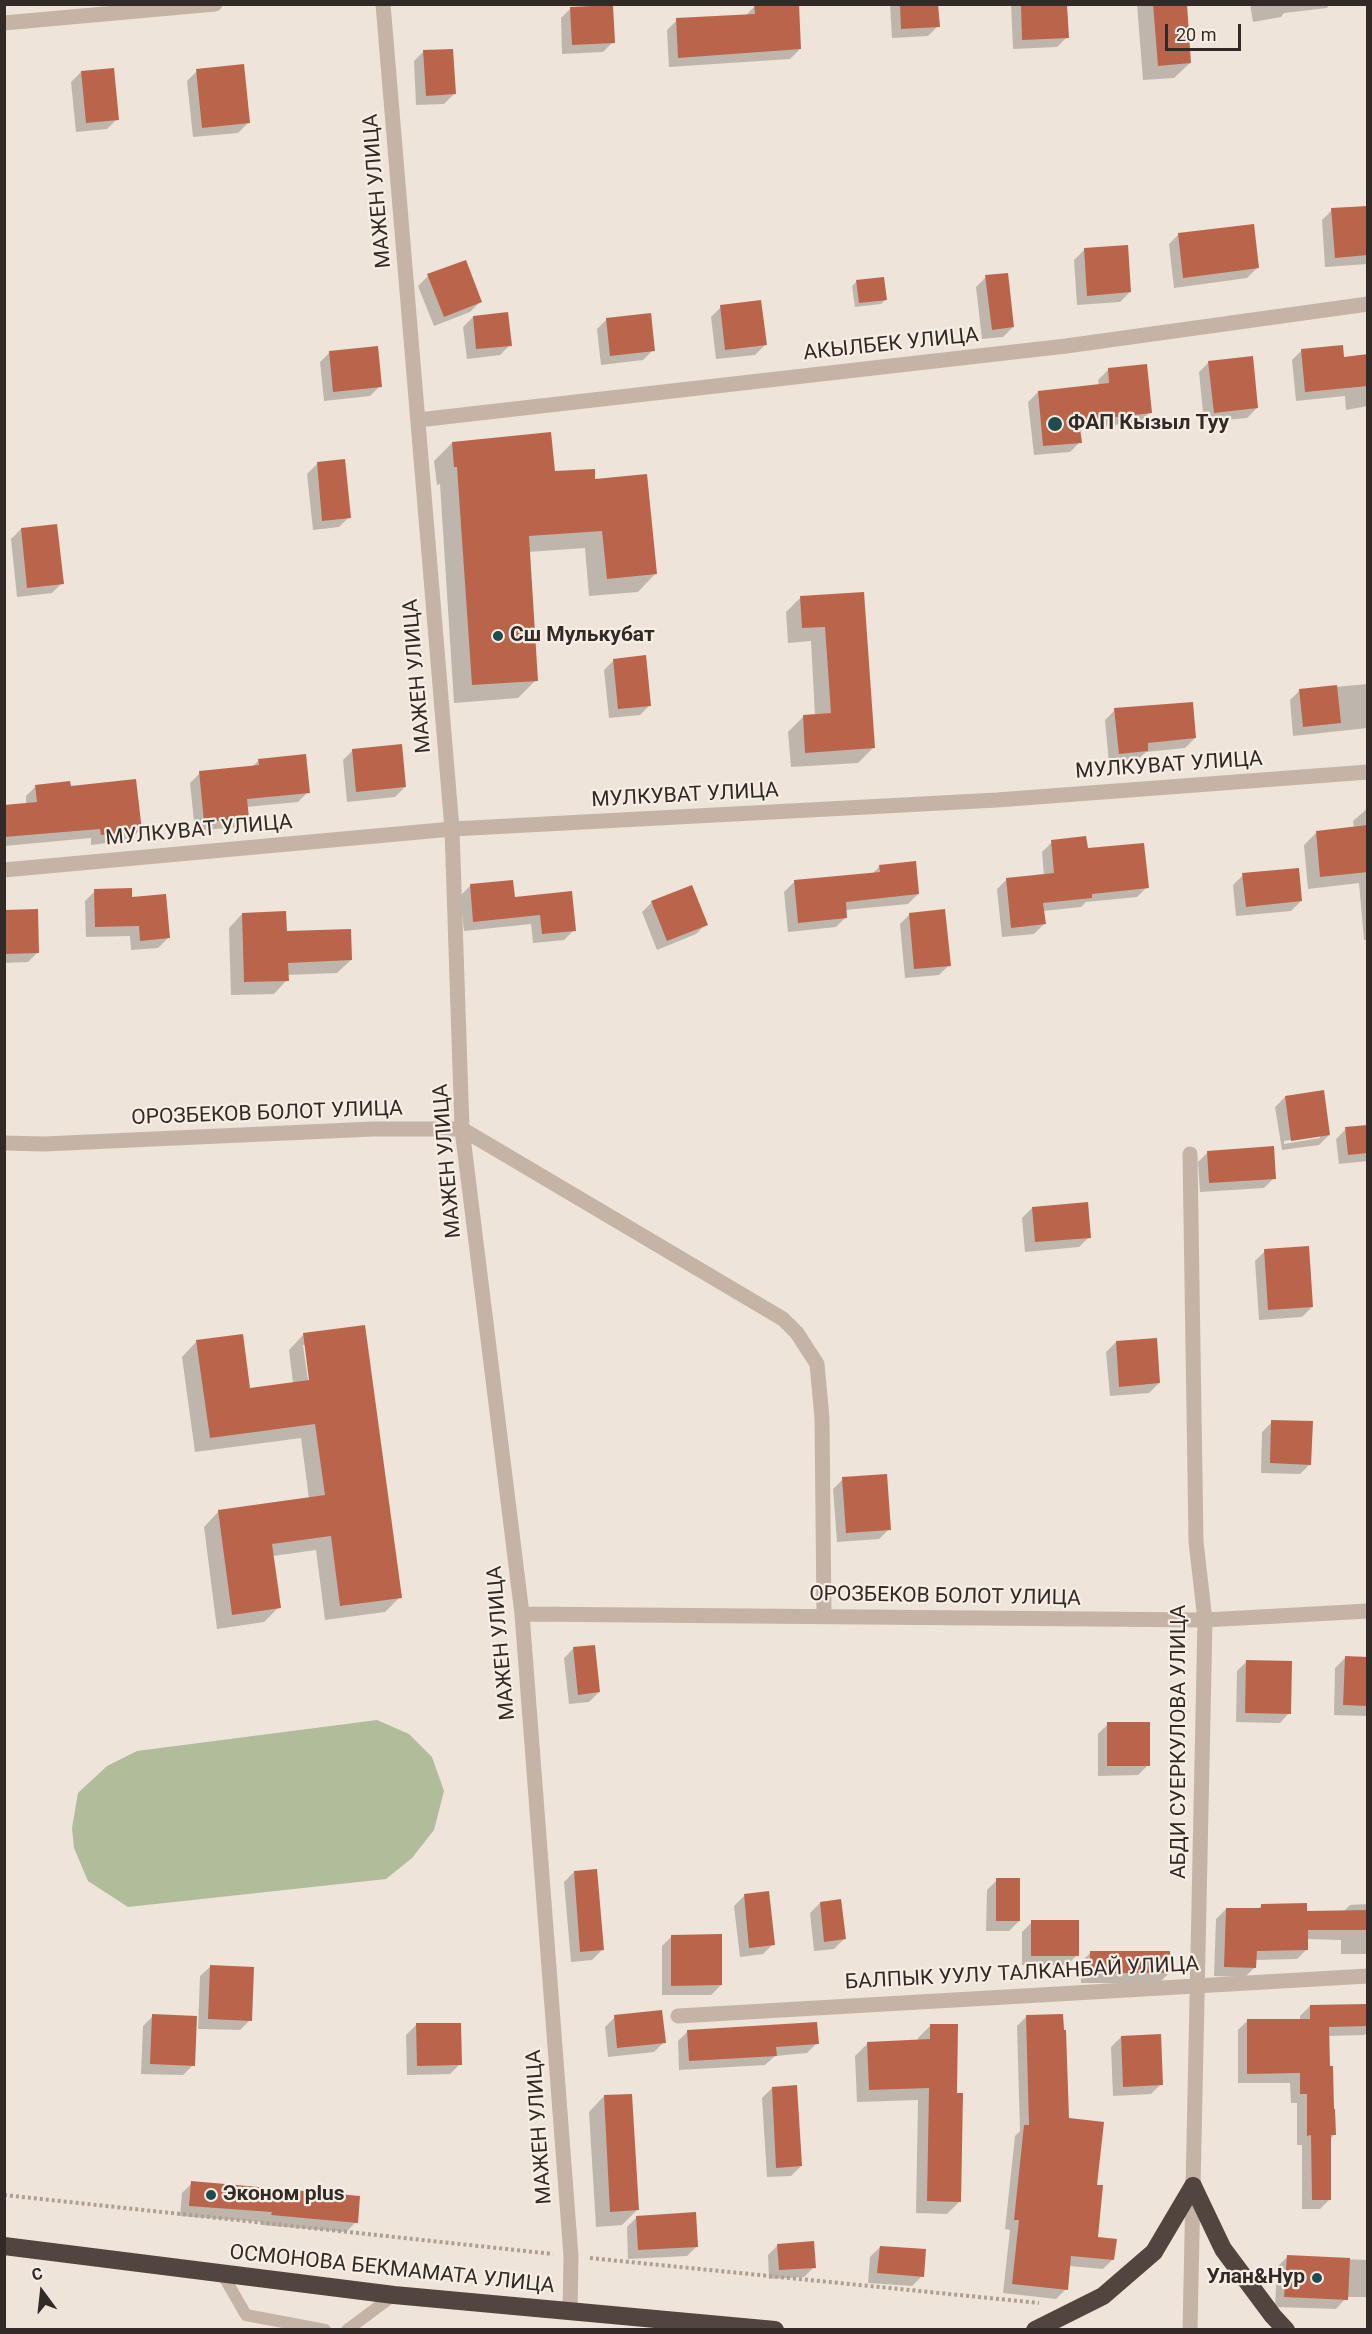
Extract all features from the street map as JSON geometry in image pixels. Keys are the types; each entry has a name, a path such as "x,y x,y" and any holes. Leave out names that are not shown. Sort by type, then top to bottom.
{"highway":[{"path":"1035,2330 1103,2296 1154,2252 1193,2186"},
{"path":"1193,2186 1223,2249 1286,2330"},
{"name":"ОСМОНОВА БЕКМАМАТА УЛИЦА","path":"4,2246 394,2295 570,2311 694,2326 775,2330"}],"street":[{"path":"4,23 215,4"},
{"name":"МАЖЕН УЛИЦА","path":"383,4 452,829 462,1129 522,1614 571,2256 570,2311"},
{"name":"АКЫЛБЕК УЛИЦА","path":"418,420 1066,346 1368,304"},
{"name":"МУЛКУВАТ УЛИЦА","path":"4,870 452,829 997,800 1368,772"},
{"name":"ОРОЗБЕКОВ БОЛОТ УЛИЦА","path":"4,1143 44,1144 373,1129 462,1129"},
{"path":"462,1129 783,1319 797,1333 817,1364 822,1418 824,1617"},
{"name":"АБДИ СУЕРКУЛОВА УЛИЦА","path":"1190,1154 1196,1542 1205,1620 1190,2330"},
{"name":"ОРОЗБЕКОВ БОЛОТ УЛИЦА","path":"522,1614 1205,1620 1368,1611"},
{"name":"БАЛПЫК УУЛУ ТАЛКАНБАЙ УЛИЦА","path":"678,2016 1368,1976"}],"lane":[{"path":"223,2274 246,2315 325,2330"},
{"path":"347,2330 394,2295"}],"path":[{"path":"4,2195 1048,2304"}],"green space":[{"path":"377,1720 409,1734 432,1757 444,1791 434,1830 412,1858 386,1879 128,1907 88,1881 74,1848 72,1828 78,1793 107,1766 137,1751"}],"building":[{"path":"754,4 799,4 801,49 678,58 676,18 755,14"},
{"path":"900,4 938,4 940,27 901,29"},
{"path":"1021,4 1067,4 1069,38 1022,40"},
{"path":"1153,4 1187,4 1191,63 1158,66"},
{"path":"613,5 615,43 572,45 570,7"},
{"path":"453,49 456,94 426,96 423,50"},
{"path":"244,64 250,123 202,128 196,69"},
{"path":"114,68 119,120 86,123 81,71"},
{"path":"1368,206 1368,255 1335,258 1331,208"},
{"path":"1254,224 1259,268 1183,278 1178,233"},
{"path":"1128,245 1131,292 1087,296 1084,248"},
{"path":"466,260 482,302 444,317 427,274"},
{"path":"1008,273 1014,327 992,330 985,275"},
{"path":"884,277 887,300 859,303 856,280"},
{"path":"761,300 767,345 725,350 720,305"},
{"path":"508,312 512,346 476,349 473,316"},
{"path":"651,313 655,351 610,356 606,318"},
{"path":"1343,345 1344,357 1368,354 1368,386 1305,392 1301,349"},
{"path":"378,346 382,387 333,392 329,351"},
{"path":"1253,356 1258,408 1214,413 1208,361"},
{"path":"1147,364 1152,413 1079,421 1082,443 1043,446 1038,391 1109,383 1108,368"},
{"path":"551,432 555,471 595,469 595,479 647,474 657,574 607,579 602,531 529,536 538,681 472,685 457,467 454,467 452,442"},
{"path":"345,459 351,518 322,521 317,462"},
{"path":"57,524 64,584 27,588 21,528"},
{"path":"864,592 875,748 805,753 803,715 831,713 825,627 802,628 800,596"},
{"path":"646,655 651,706 618,709 613,659"},
{"path":"1337,685 1341,723 1303,727 1299,689"},
{"path":"1193,702 1196,738 1148,743 1148,751 1119,754 1114,708"},
{"path":"402,744 406,787 356,792 352,749"},
{"path":"306,754 310,793 247,799 249,818 204,822 199,771 259,765 258,759"},
{"path":"136,779 142,831 101,835 100,829 4,837 4,805 37,802 35,785 70,781 71,786"},
{"path":"1368,825 1368,872 1320,877 1316,831"},
{"path":"1086,836 1088,848 1144,843 1149,888 1092,894 1092,898 1043,903 1046,924 1011,928 1006,878 1054,873 1051,840"},
{"path":"916,861 919,894 846,902 847,918 798,923 794,880 880,872 879,865"},
{"path":"1299,868 1302,901 1246,907 1242,873"},
{"path":"513,880 515,897 572,891 576,931 542,934 540,915 473,922 470,884"},
{"path":"692,885 708,925 667,941 651,901"},
{"path":"132,888 132,897 166,894 170,938 140,941 139,926 95,927 94,889"},
{"path":"38,909 39,953 4,954 4,910"},
{"path":"945,909 951,966 914,969 909,913"},
{"path":"286,911 287,931 351,929 352,960 288,963 289,981 244,982 242,913"},
{"path":"1324,1090 1330,1135 1291,1141 1285,1096"},
{"path":"1368,1125 1368,1153 1348,1155 1345,1127"},
{"path":"1274,1146 1276,1179 1209,1183 1207,1151"},
{"path":"1088,1202 1091,1238 1035,1242 1032,1207"},
{"path":"1309,1246 1313,1307 1268,1310 1264,1249"},
{"path":"365,1325 402,1598 340,1606 331,1536 272,1544 281,1608 232,1615 218,1510 325,1495 315,1424 210,1438 196,1340 243,1334 250,1388 309,1380 303,1333"},
{"path":"1157,1338 1160,1383 1119,1387 1116,1341"},
{"path":"1271,1420 1313,1421 1311,1465 1270,1463"},
{"path":"887,1474 891,1530 846,1533 842,1477"},
{"path":"595,1645 600,1692 578,1695 573,1647"},
{"path":"1345,1656 1368,1657 1368,1706 1343,1705"},
{"path":"1246,1660 1292,1661 1291,1714 1245,1713"},
{"path":"1107,1722 1150,1722 1150,1766 1107,1766"},
{"path":"597,1869 604,1950 580,1952 574,1871"},
{"path":"996,1878 1020,1878 1020,1921 996,1921"},
{"path":"769,1891 775,1945 749,1948 744,1894"},
{"path":"841,1899 846,1939 824,1942 820,1902"},
{"path":"1307,1903 1307,1911 1368,1910 1368,1930 1308,1930 1308,1950 1257,1951 1256,1968 1224,1967 1226,1908 1261,1908 1261,1904"},
{"path":"1031,1920 1079,1920 1079,1956 1031,1956"},
{"path":"722,1934 722,1985 671,1986 671,1935"},
{"path":"1090,1951 1170,1951 1170,1973 1090,1973"},
{"path":"210,1965 254,1967 252,2021 208,2019"},
{"path":"1368,2004 1368,2026 1329,2027 1336,2135 1331,2135 1331,2200 1312,2200 1311,2135 1307,2136 1307,2094 1300,2094 1300,2073 1247,2074 1247,2019 1310,2019 1310,2005"},
{"path":"662,2010 666,2043 617,2048 614,2015"},
{"path":"152,2014 197,2016 195,2066 150,2064"},
{"path":"1063,2014 1064,2030 1066,2030 1069,2118 1104,2122 1097,2185 1103,2185 1098,2237 1117,2239 1114,2260 1071,2256 1068,2290 1012,2284 1019,2220 1014,2220 1024,2125 1029,2125 1026,2015"},
{"path":"817,2022 819,2044 776,2047 777,2056 689,2061 687,2030"},
{"path":"416,2023 461,2023 462,2065 417,2066"},
{"path":"930,2024 958,2024 957,2093 963,2093 961,2202 927,2201 929,2088 869,2090 867,2042 930,2039"},
{"path":"1161,2034 1163,2085 1123,2087 1121,2036"},
{"path":"797,2085 802,2166 776,2168 772,2087"},
{"path":"632,2094 639,2210 610,2212 604,2095"},
{"path":"191,2181 360,2196 358,2223 271,2215 272,2212 189,2206"},
{"path":"696,2212 698,2247 638,2250 636,2216"},
{"path":"814,2241 816,2268 779,2270 777,2244"},
{"path":"880,2246 926,2249 924,2277 877,2273"},
{"name":"Улан&Нур","path":"1287,2255 1350,2258 1348,2300 1284,2297"}],"place":[{"name":"ФАП Кызыл Туу","path":"1055,424"},
{"name":"Сш Мулькубат","path":"498,636"},
{"name":"Эконом plus","path":"211,2195"},
{"name":"Улан&Нур","path":"1317,2278"}]}
